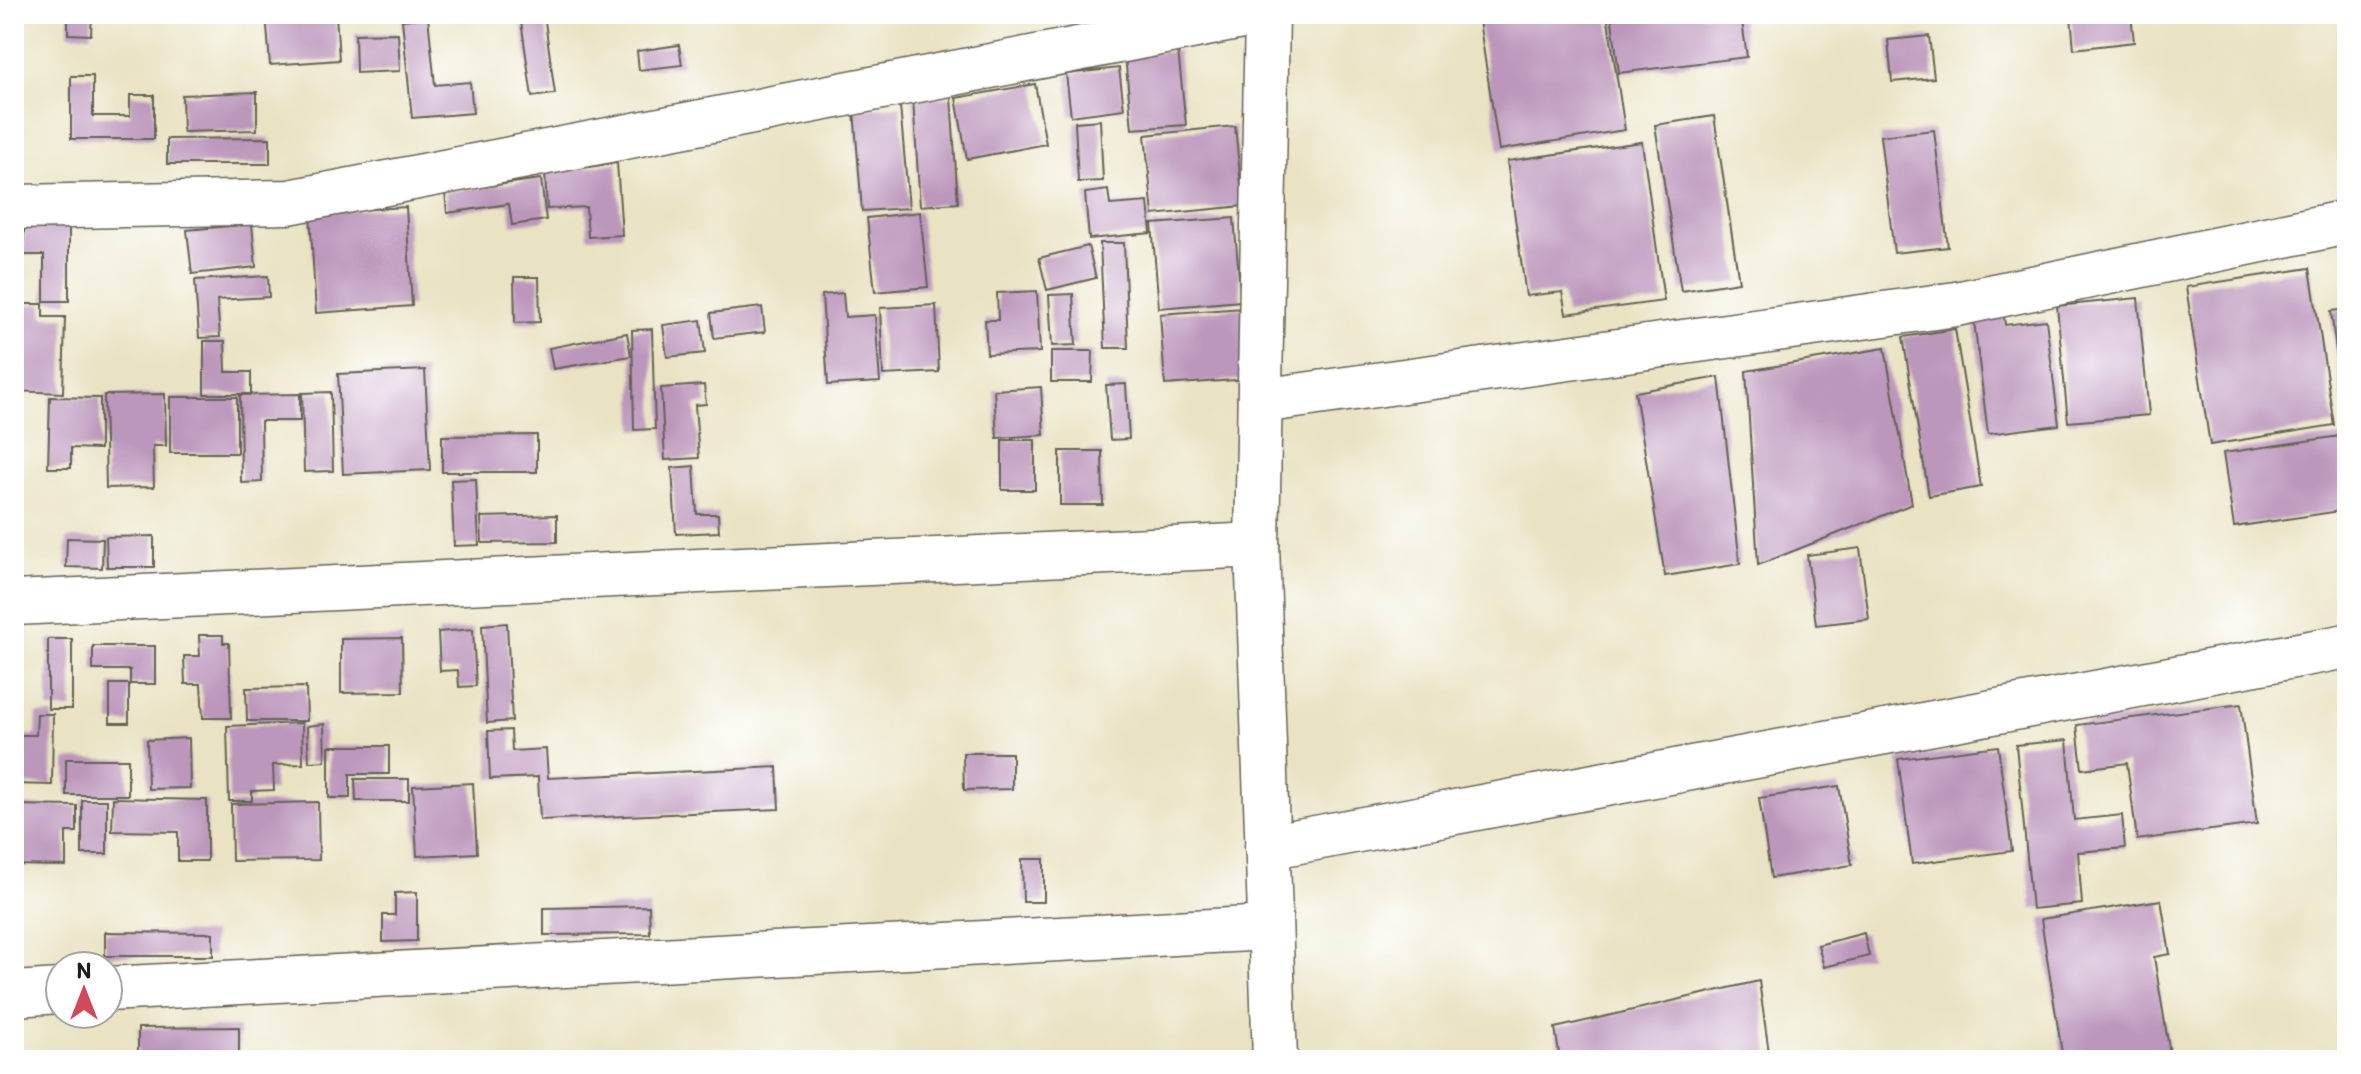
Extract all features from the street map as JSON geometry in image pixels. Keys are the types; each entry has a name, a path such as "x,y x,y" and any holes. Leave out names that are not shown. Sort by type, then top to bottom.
{"street":[{"path":"14,207 289,202 1258,14"},
{"path":"1267,14 1257,545 1275,1060"},
{"path":"1260,401 1956,304 2347,222"},
{"path":"14,603 1257,545"},
{"path":"1267,847 2347,646"},
{"path":"124,988 1269,928"},
{"path":"14,994 44,992"}],"building":[{"path":"68,14 92,14 91,35 68,34"},
{"path":"266,14 336,14 339,60 270,65"},
{"path":"520,14 544,14 555,94 532,97"},
{"path":"1478,14 1607,14 1625,130 1499,150"},
{"path":"1611,14 1741,14 1747,57 1619,73"},
{"path":"2131,14 2134,42 2074,49 2071,16"},
{"path":"428,17 435,85 470,82 473,113 412,118 402,20"},
{"path":"398,33 400,71 356,73 355,34"},
{"path":"1929,36 1934,78 1892,82 1888,40"},
{"path":"679,45 682,65 639,70 637,51"},
{"path":"1178,51 1186,125 1132,129 1125,56"},
{"path":"1119,68 1124,109 1071,116 1066,74"},
{"path":"71,76 93,76 93,116 130,116 130,95 154,95 154,139 71,139"},
{"path":"1035,84 1046,144 967,159 956,98"},
{"path":"257,92 257,130 183,132 182,95"},
{"path":"951,97 958,203 920,206 913,99"},
{"path":"900,106 909,208 862,211 854,110"},
{"path":"1714,116 1739,282 1681,291 1655,125"},
{"path":"1100,120 1103,181 1078,182 1075,122"},
{"path":"1235,126 1243,206 1153,215 1145,135"},
{"path":"1934,130 1948,247 1894,253 1880,136"},
{"path":"270,138 270,164 167,164 167,139"},
{"path":"1642,142 1664,301 1566,314 1562,292 1526,296 1507,161"},
{"path":"617,163 622,235 588,237 586,207 547,209 545,173"},
{"path":"541,179 546,220 512,225 509,204 447,213 445,192"},
{"path":"1108,190 1110,205 1148,202 1151,233 1089,239 1085,193"},
{"path":"406,207 412,306 316,313 310,213"},
{"path":"920,212 928,287 875,292 867,218"},
{"path":"1234,218 1241,301 1159,308 1152,224"},
{"path":"69,220 69,301 44,301 44,255 24,255 24,225"},
{"path":"252,224 256,267 192,274 187,230"},
{"path":"1100,243 1124,243 1128,348 1105,348"},
{"path":"1088,246 1096,278 1047,290 1039,258"},
{"path":"2310,268 2334,425 2210,445 2186,287"},
{"path":"268,276 269,297 217,300 220,337 199,338 195,280"},
{"path":"514,277 539,277 540,322 515,323"},
{"path":"1037,291 1040,352 987,354 985,320 998,320 997,293"},
{"path":"843,293 845,317 875,315 880,382 828,385 822,295"},
{"path":"1073,294 1076,345 1052,346 1049,295"},
{"path":"2138,298 2149,415 2068,422 2057,306"},
{"path":"14,304 43,304 43,317 65,317 63,393 14,391"},
{"path":"936,305 939,372 883,375 880,308"},
{"path":"762,307 765,332 714,338 711,313"},
{"path":"1243,308 1249,379 1165,385 1160,314"},
{"path":"2003,309 2005,325 2046,320 2059,425 1988,434 1973,313"},
{"path":"2347,309 2347,423 2345,423 2331,311"},
{"path":"701,320 705,353 667,357 663,325"},
{"path":"652,329 655,429 634,430 632,330"},
{"path":"1955,329 1981,487 1929,496 1903,337"},
{"path":"627,333 631,356 553,369 549,348"},
{"path":"204,341 225,341 226,372 251,372 251,394 204,394"},
{"path":"1885,348 1912,504 1758,565 1746,371"},
{"path":"1051,351 1093,351 1092,382 1051,382"},
{"path":"425,370 430,470 343,474 338,374"},
{"path":"1719,377 1740,564 1665,576 1635,392"},
{"path":"1126,384 1129,439 1110,440 1106,385"},
{"path":"704,385 706,404 695,405 699,458 665,460 661,388"},
{"path":"1041,387 1044,435 997,438 994,390"},
{"path":"331,392 333,471 304,472 302,393"},
{"path":"165,394 166,446 153,446 154,487 106,488 104,395"},
{"path":"300,394 300,421 261,421 262,482 241,483 240,395"},
{"path":"50,397 100,398 100,449 71,448 71,468 48,468"},
{"path":"170,397 237,397 237,453 170,453"},
{"path":"537,435 537,472 442,472 442,436"},
{"path":"2347,435 2347,510 2234,527 2223,453"},
{"path":"1002,440 1035,440 1035,490 1002,490"},
{"path":"1060,451 1102,451 1103,505 1060,505"},
{"path":"694,466 697,514 718,514 719,532 676,534 672,468"},
{"path":"476,479 479,545 454,546 451,480"},
{"path":"557,515 557,542 482,543 481,517"},
{"path":"154,536 154,567 107,567 106,537"},
{"path":"67,538 103,539 102,568 66,567"},
{"path":"1860,548 1869,619 1816,625 1807,555"},
{"path":"507,623 512,721 487,723 482,625"},
{"path":"473,629 476,686 459,687 458,670 440,671 438,632"},
{"path":"199,635 223,635 223,643 229,643 231,718 203,718 201,684 185,684 184,656 200,656"},
{"path":"402,638 403,692 341,693 341,639"},
{"path":"48,639 72,639 72,709 48,709"},
{"path":"93,646 155,646 155,684 130,684 130,670 93,670"},
{"path":"110,684 129,684 129,723 110,723"},
{"path":"306,687 307,721 247,721 246,688"},
{"path":"2241,704 2257,824 2137,840 2127,763 2082,769 2077,725"},
{"path":"37,714 53,714 52,785 14,784 14,735 36,735"},
{"path":"302,723 303,764 273,765 274,790 252,791 252,801 229,801 227,726"},
{"path":"324,724 325,761 309,762 307,726"},
{"path":"511,730 512,751 546,749 548,778 777,767 779,809 540,820 538,777 490,779 488,731"},
{"path":"189,738 190,788 148,789 147,740"},
{"path":"2067,740 2074,820 2122,815 2125,848 2078,852 2082,904 2032,909 2016,745"},
{"path":"329,746 389,746 389,774 350,774 350,798 329,798"},
{"path":"1998,746 2012,851 1912,864 1898,759"},
{"path":"963,753 1012,753 1012,789 964,790"},
{"path":"66,759 128,759 128,795 66,795"},
{"path":"355,779 409,779 409,801 356,801"},
{"path":"473,783 477,853 417,856 413,786"},
{"path":"1839,786 1852,865 1771,878 1759,798"},
{"path":"113,798 207,800 207,861 178,861 178,832 112,831"},
{"path":"82,800 107,800 107,854 82,854"},
{"path":"318,802 319,860 232,861 231,804"},
{"path":"14,805 77,806 77,832 66,832 66,866 14,865"},
{"path":"1022,859 1044,859 1044,902 1023,902"},
{"path":"417,892 417,941 383,942 383,915 395,915 395,893"},
{"path":"2161,900 2170,954 2154,957 2171,1060 2063,1060 2041,919"},
{"path":"649,906 650,934 544,935 544,908"},
{"path":"105,932 213,933 213,956 124,956 124,950 105,950"},
{"path":"1864,933 1869,956 1824,967 1818,945"},
{"path":"1759,981 1770,1060 1560,1060 1555,1028"},
{"path":"239,1027 239,1060 215,1060 215,1056 162,1056 163,1060 138,1060 138,1028"},
{"path":"14,1037 19,1037 19,1060 14,1060"}]}
